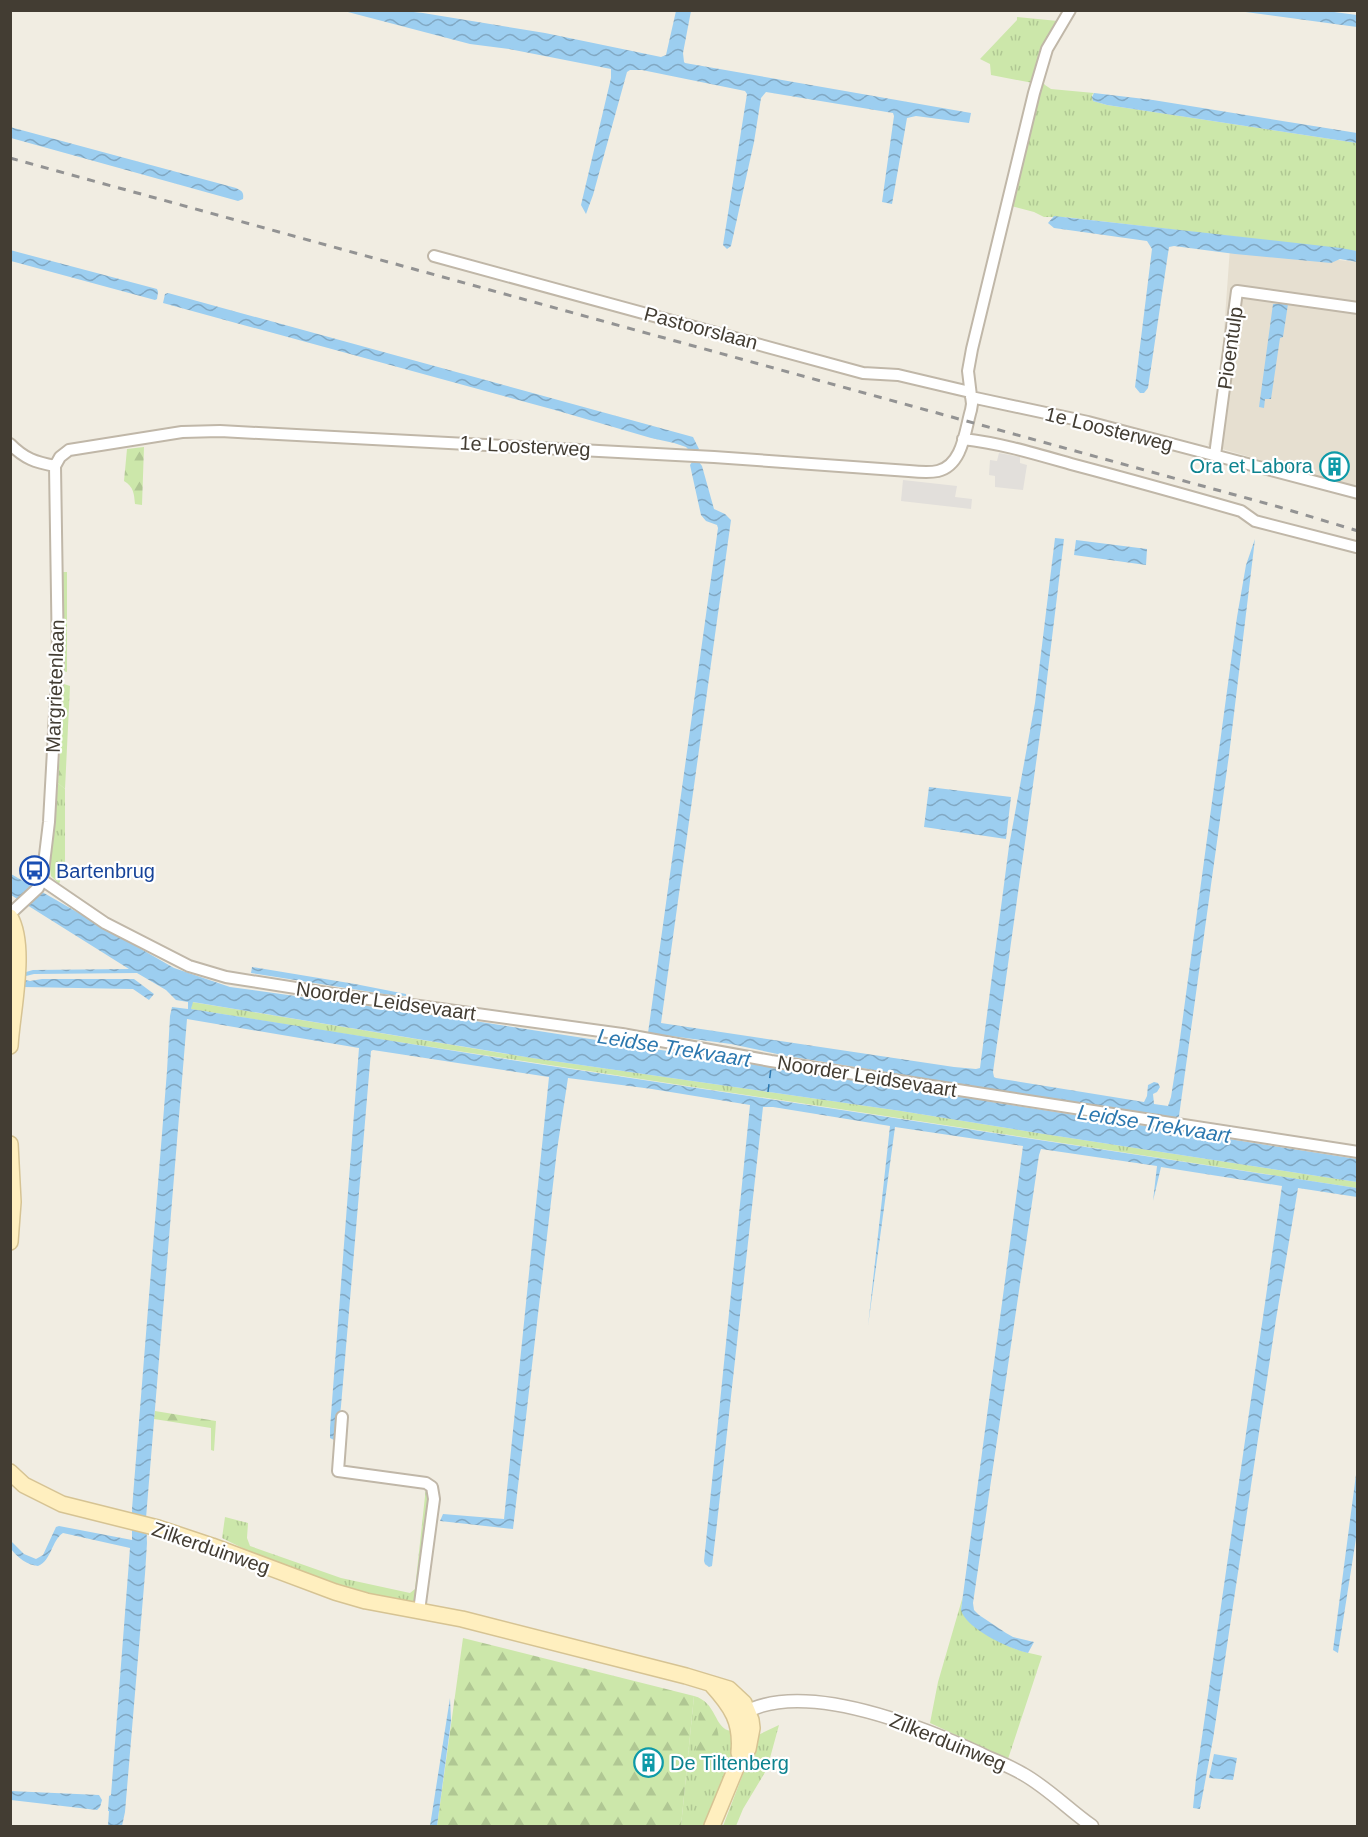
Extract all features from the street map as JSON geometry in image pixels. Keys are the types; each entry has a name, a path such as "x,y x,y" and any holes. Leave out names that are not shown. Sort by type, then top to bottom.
{"main road":[{"path":"10,915 17,934 17,958 10,1046"},
{"path":"10,1144 12,1202 10,1242"},
{"name":"Zilkerduinweg","path":"10,1472 24,1485 54,1500 212,1546 335,1592 366,1601 462,1618 729,1689 741,1699 744,1715"},
{"path":"712,1827 736,1768 744,1715"}],"street":[{"path":"971,395 968,371 972,349 1034,93 1047,49 1070,10"},
{"name":"Pastoorslaan","path":"434,256 863,372 898,375 971,395"},
{"name":"Pioentulp","path":"1215,455 1238,291 1358,308"},
{"name":"1e Loosterweg","path":"55,466 60,457 69,450 182,432 220,431 684,455 928,472 946,468 954,462 958,455 971,410 971,395 1088,422 1358,492"},
{"path":"963,439 1002,446 1137,482 1241,511 1256,521 1356,548"},
{"path":"10,444 20,454 34,462 55,466"},
{"name":"Margrietenlaan","path":"40,884 49,822 58,660 55,466"},
{"path":"10,915 40,884"},
{"name":"Noorder Leidsevaart","path":"40,884 105,923 189,966 226,977 622,1034 771,1061 1358,1152"},
{"path":"342,1418 338,1471 426,1483 432,1487 434,1499 419,1611"},
{"name":"Zilkerduinweg","path":"744,1715 764,1704 798,1701 876,1713 950,1740 1023,1773 1092,1827"}],"shaded area":[{"path":"1230,248 1357,262 1357,486 1208,445 1219,400"},
{"path":"999,453 1020,457 1020,463 1027,465 1023,490 995,487 995,476 989,475 990,460 997,461"},
{"path":"903,480 957,486 955,497 972,499 971,509 901,501"}],"green space":[{"path":"1017,17 1058,21 1033,83 991,75 990,64 980,59 1017,20"},
{"path":"1042,81 1051,89 1094,93 1093,101 1107,105 1357,143 1357,251 1065,217 1044,217 1011,206"},
{"path":"144,447 142,505 135,504 132,488 124,481 127,449"},
{"path":"63,572 67,572 67,672 62,671"},
{"path":"64,684 70,686 65,789 58,783"},
{"path":"58,783 65,789 65,877 61,878 59,884 51,876 50,869"},
{"path":"192,1002 532,1058 901,1111 1357,1182 1357,1188 333,1032 191,1009"},
{"path":"155,1411 216,1421 214,1451 211,1450 211,1428 154,1419"},
{"path":"426,1487 432,1493 419,1598 415,1604 363,1595 269,1561 222,1538 225,1517 248,1523 247,1538 250,1546 341,1578 410,1593 415,1589"},
{"path":"963,1596 961,1610 989,1635 1017,1649 1042,1656 1008,1759 930,1723 938,1682"},
{"path":"463,1638 694,1696 681,1826 437,1826"},
{"path":"694,1696 707,1704 721,1726 731,1731 732,1755 725,1780 705,1826 681,1826"},
{"path":"699,1708 713,1720 719,1737 717,1749 706,1757 696,1751"},
{"path":"779,1725 767,1769 743,1809 736,1826 723,1826 758,1735"}],"water":[{"path":"395,10 545,33 661,57 666,55 676,11 691,11 683,53 685,63 971,113 969,123 916,116 907,118 892,204 882,202 893,113 766,92 761,98 754,142 731,246 727,249 723,245 747,94 745,91 642,70 627,72 586,214 581,205 611,78 611,69 509,49 470,44 344,11"},
{"path":"1319,10 1357,15 1357,27 1238,11"},
{"path":"1094,93 1153,100 1357,133 1357,143 1107,105 1093,101"},
{"path":"10,127 236,188 242,192 243,199 238,201 11,138"},
{"path":"1054,216 1341,248 1357,251 1357,262 1340,259 1331,263 1169,247 1148,388 1144,393 1140,393 1135,387 1152,249 1147,241 1054,228 1048,223"},
{"path":"10,250 157,289 157,299 11,261"},
{"path":"165,294 693,437 699,449 696,453 691,452 686,447 674,443 163,303"},
{"path":"1273,304 1288,304 1283,337 1280,338 1271,399 1265,399 1264,408 1259,407"},
{"path":"692,462 699,462 702,466 714,509 731,520 661,1023 954,1067 980,1068 1009,846 1035,703 1055,538 1064,539 1042,720 993,1072 996,1078 1144,1102 1148,1085 1154,1082 1160,1087 1153,1094 1154,1104 1168,1106 1179,1046 1237,617 1246,565 1255,539 1229,755 1179,1116 1177,1119 987,1093 986,1101 1357,1159 1357,1182 901,1111 532,1058 193,1002 191,1009 1357,1188 1357,1197 1298,1188 1213,1739 1200,1809 1193,1808 1196,1778 1282,1186 1161,1167 1153,1201 1157,1166 1041,1149 973,1603 974,1610 979,1615 1006,1633 1034,1642 1028,1653 1000,1643 980,1631 971,1624 961,1610 1023,1146 895,1127 868,1326 890,1126 763,1107 712,1566 709,1567 704,1561 750,1105 568,1078 557,1150 513,1529 440,1521 443,1514 504,1519 549,1077 371,1051 341,1406 337,1439 334,1440 330,1438 330,1428 359,1048 187,1019 146,1518 145,1574 125,1812 122,1826 108,1826 130,1548 63,1533 43,1563 38,1566 26,1563 17,1555 11,1549 10,1540 24,1554 36,1559 43,1555 56,1527 59,1526 132,1540 132,1509 170,1016 172,1007 188,1009 188,1002 176,1000 166,990 137,973 26,976 26,972 33,970 129,969 11,895 11,874 174,968 230,987 468,1020 970,1098 971,1089 911,1076 787,1056 731,1044 648,1033 718,528 701,515 690,465"},
{"path":"1076,540 1147,549 1146,565 1074,555"},
{"path":"929,787 1011,797 1006,839 924,827"},
{"path":"252,967 355,984 406,994 406,996 251,973"},
{"path":"134,979 154,994 149,1000 133,989 23,987 25,980"},
{"path":"1357,1467 1357,1532 1338,1653 1333,1650"},
{"path":"450,1698 451,1721 437,1826 430,1826"},
{"path":"1214,1754 1237,1758 1233,1780 1209,1778"},
{"path":"10,1791 99,1795 102,1800 97,1810 11,1800"}],"ferry route":[{"path":"768,1092 771,1068"}],"railway":[{"path":"10,158 1279,507 1358,531"}],"place":[{"name":"Ora et Labora","path":"1334,466"},
{"name":"Bartenbrug","path":"35,871"},
{"name":"De Tiltenberg","path":"649,1763"}],"water label":[{"name":"Leidse Trekvaart","path":"674,1048"},
{"name":"Leidse Trekvaart","path":"1154,1124"}]}
